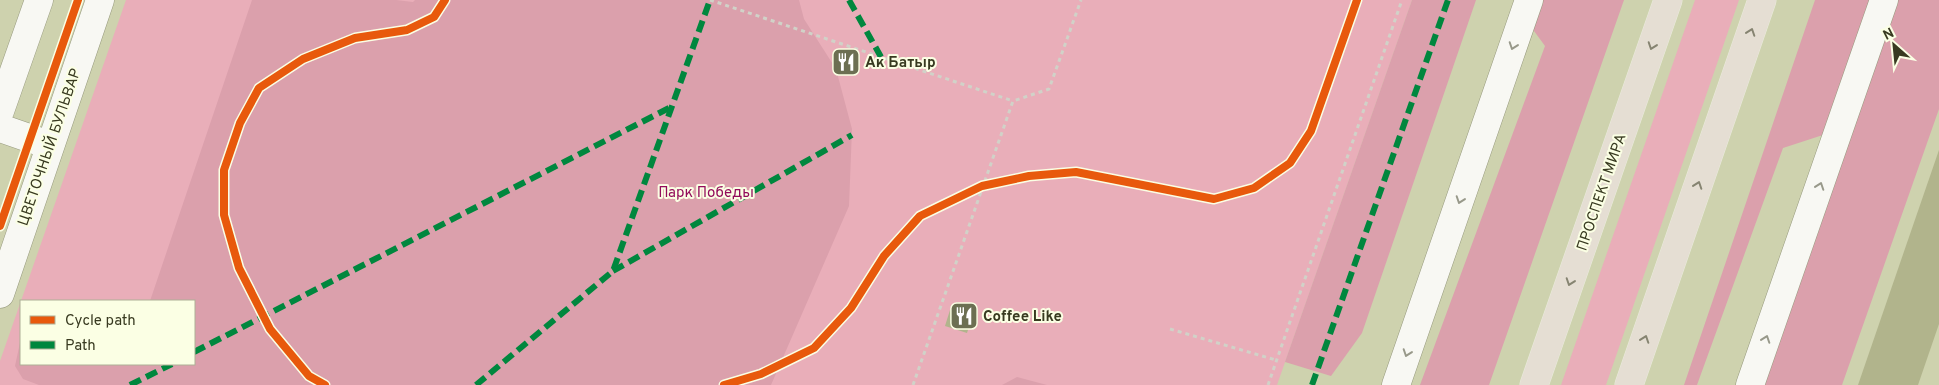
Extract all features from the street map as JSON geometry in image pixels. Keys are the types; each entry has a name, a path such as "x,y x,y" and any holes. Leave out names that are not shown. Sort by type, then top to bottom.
{"main road":[{"name":"ПРОСПЕКТ МИРА","path":"1534,385 1668,0"},
{"path":"1629,385 1762,0"}],"street":[{"path":"0,111 38,0"},
{"name":"ЦВЕТОЧНЫЙ БУЛЬВАР","path":"0,294 100,0"},
{"path":"1396,385 1529,0"},
{"path":"1750,385 1884,0"},
{"path":"0,128 49,146"}],"path":[{"path":"710,0 1013,101 1049,89 1081,0"},
{"path":"1268,385 1402,0"},
{"path":"912,385 1013,101"},
{"path":"974,191 982,186 992,184"},
{"path":"1170,329 1276,360"}],"green space":[{"name":"Парк Победы","path":"126,0 1412,0 1277,385 0,385 0,361 20,304 20,365 195,365 195,300 21,300"},
{"path":"252,0 396,0 413,2 415,0 799,0 804,19 836,69 852,129 849,206 771,385 39,385 23,379 15,366 20,343 20,365 195,365 195,300 150,300"},
{"path":"1412,0 1476,0 1362,333 1331,376 1285,362"},
{"path":"1529,0 1624,0 1489,385 1420,385 1545,46 1523,16"},
{"path":"1695,0 1739,0 1606,385 1561,385"},
{"path":"1815,0 1871,0 1826,134 1783,148 1697,385 1684,385"},
{"path":"1896,0 1939,0 1939,109 1842,385 1763,385"},
{"path":"1017,377 1047,385 1002,385"}],"building":[{"path":"1939,150 1939,324 1918,385 1858,385"},
{"path":"957,302 975,308 967,333 945,326 950,310 954,311"}],"marked path":[{"path":"476,385 613,271 710,0"},
{"path":"849,0 881,57"},
{"path":"1312,385 1448,0"},
{"path":"195,351 671,107"},
{"path":"613,271 852,135"},
{"path":"130,385 170,365"}],"cycle path":[{"path":"0,226 78,0"},
{"path":"325,385 309,376 270,329 239,268 224,215 224,170 240,123 259,88 303,59 355,38 407,30 434,17 445,0"},
{"path":"724,385 761,374 814,348 851,308 884,256 920,216 982,186 1029,176 1076,172 1214,199 1254,188 1290,163 1311,131 1357,0"}],"place":[{"name":"Ак Батыр","path":"846,62"},
{"name":"Coffee Like","path":"964,316"}]}
